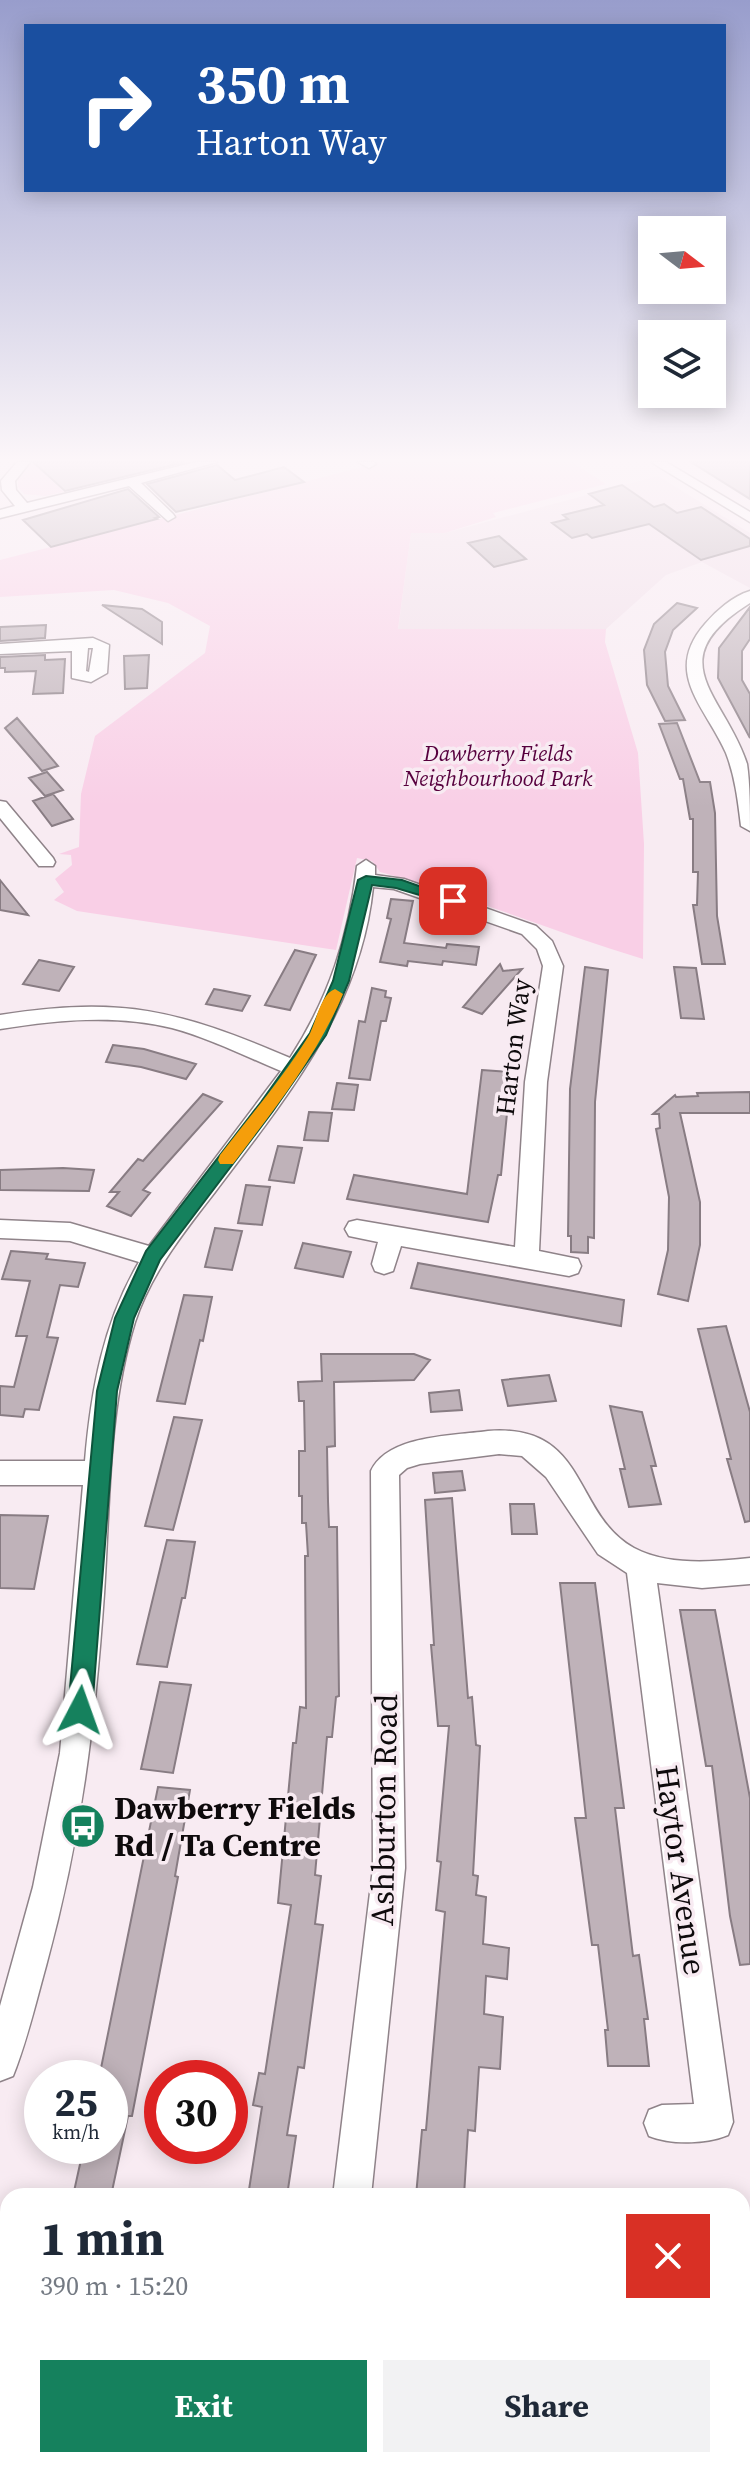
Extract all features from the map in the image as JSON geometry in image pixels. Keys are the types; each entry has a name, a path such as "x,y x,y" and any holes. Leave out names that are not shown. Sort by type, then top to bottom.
{"street":[{"path":"750,596 716,619 703,634 696,649 695,669 699,688 734,751 750,826"},
{"path":"0,649 69,645"},
{"path":"0,806 46,862"},
{"name":"Harton Way","path":"296,1069 318,1035 341,981 366,873 529,930 540,938 551,953 553,966 536,1082 527,1257"},
{"path":"0,1022 43,1015 133,1014 218,1037 296,1069 152,1256 124,1318 107,1391 80,1710 69,1794 47,1903 0,2063"},
{"path":"0,1229 70,1232 152,1256"},
{"path":"357,1229 569,1266"},
{"path":"384,1264 392,1235"},
{"name":"Ashburton Road","path":"353,2188 389,1868 385,1471 392,1461 409,1454 509,1443 530,1447 562,1478 598,1533 620,1555 640,1565"},
{"path":"0,1473 98,1473"},
{"path":"640,1565 681,1573 750,1571"},
{"name":"Haytor Avenue","path":"640,1565 715,2122 662,2123"}],"shaded area":[{"path":"405,577 664,577 606,629 398,630"},
{"path":"730,577 750,577 750,588"}],"green space":[{"name":"Dawberry Fields Neighbourhood Park","path":"0,577 405,577 398,629 606,629 605,642 638,753 644,844 643,959 380,872 372,861 357,858 336,950 77,911 54,900 64,892 55,879 72,865 71,855 59,854 79,847 81,794 95,736 205,653 210,626 168,603 114,590 0,597"}],"building":[{"path":"677,603 697,608 673,630 665,652 668,686 685,720 665,721 647,685 644,650 654,624"},
{"path":"102,605 142,609 162,622 162,644"},
{"path":"750,607 750,639 742,651 742,680 750,694 750,738 718,678 719,648"},
{"path":"46,625 45,638 0,641 0,627"},
{"path":"45,655 45,660 65,659 63,693 33,694 36,671 5,672 5,668 0,668 0,657"},
{"path":"149,655 147,688 125,689 124,656"},
{"path":"17,718 58,766 42,771 5,728"},
{"path":"677,723 700,782 710,782 715,813 717,916 725,964 702,964 693,905 697,905 698,872 693,872 693,819 690,819 683,779 680,779 659,724"},
{"path":"47,772 63,790 45,796 29,778"},
{"path":"53,794 73,819 52,826 33,801"},
{"path":"0,880 28,915 0,910"},
{"path":"391,899 413,901 404,943 446,948 447,944 479,947 476,965 408,961 407,966 380,962 391,919 387,918"},
{"path":"295,950 316,955 290,1010 265,1005"},
{"path":"39,960 74,967 59,991 23,984"},
{"path":"500,964 503,971 522,969 482,1014 463,1007"},
{"path":"585,967 608,970 595,1102 594,1238 588,1237 588,1253 571,1252 571,1236 568,1236 570,1089"},
{"path":"674,967 696,968 704,1019 681,1018"},
{"path":"372,988 386,991 385,997 391,998 386,1021 381,1021 370,1080 349,1078 359,1021 365,1022"},
{"path":"214,989 250,996 242,1011 206,1004"},
{"path":"113,1045 144,1049 196,1064 186,1079 106,1062"},
{"path":"482,1070 511,1072 501,1175 498,1175 488,1222 347,1199 354,1175 467,1194"},
{"path":"337,1083 358,1085 354,1110 332,1109"},
{"path":"750,1092 750,1113 680,1113 700,1202 700,1245 688,1301 658,1294 668,1250 669,1197 656,1129 660,1128 659,1114 653,1114 675,1095"},
{"path":"203,1094 222,1102 143,1190 150,1193 131,1216 107,1206 119,1192 110,1192 138,1159 143,1161"},
{"path":"309,1112 332,1113 328,1141 304,1140"},
{"path":"278,1146 302,1148 294,1183 269,1180"},
{"path":"0,1170 94,1170 89,1191 0,1190"},
{"path":"246,1185 270,1187 262,1225 238,1223"},
{"path":"215,1228 242,1231 232,1270 205,1267"},
{"path":"303,1243 351,1252 343,1277 295,1268"},
{"path":"11,1251 48,1254 46,1259 85,1263 78,1287 60,1285 47,1337 58,1338 39,1410 25,1409 23,1417 0,1415 0,1386 14,1387 27,1336 16,1336 30,1281 2,1279"},
{"path":"418,1263 624,1300 621,1326 411,1288"},
{"path":"184,1295 212,1297 203,1341 200,1340 185,1404 157,1401"},
{"path":"726,1326 750,1412 750,1521 745,1522 727,1459 731,1459 698,1329"},
{"path":"321,1354 414,1354 430,1360 414,1380 334,1382 335,1446 327,1447 329,1527 337,1527 339,1696 336,1697 332,1737 327,1737 315,1875 321,1876 315,1924 323,1925 304,2068 298,2067 287,2135 296,2136 288,2188 249,2188 262,2107 253,2105 259,2073 265,2074 291,1905 278,1903 293,1743 296,1743 300,1707 306,1708 305,1556 308,1556 306,1523 302,1523 302,1496 299,1496 299,1451 305,1451 304,1401 299,1401 298,1382 322,1381"},
{"path":"549,1375 556,1401 508,1406 502,1380"},
{"path":"459,1390 462,1410 431,1412 429,1393"},
{"path":"610,1406 642,1412 656,1466 651,1466 661,1504 629,1507 620,1469 625,1469"},
{"path":"174,1417 202,1420 173,1530 145,1526"},
{"path":"462,1471 465,1490 435,1493 433,1473"},
{"path":"452,1498 468,1698 472,1697 476,1745 480,1746 473,1875 478,1876 476,1895 486,1897 483,1944 509,1948 507,1979 486,1976 484,2014 503,2017 500,2069 479,2067 475,2131 468,2130 464,2188 417,2188 422,2130 426,2130 445,1912 436,1910 441,1862 437,1861 449,1726 438,1726 425,1500"},
{"path":"510,1504 534,1504 537,1534 512,1534"},
{"path":"0,1515 48,1516 34,1589 0,1588"},
{"path":"167,1540 195,1542 185,1598 182,1598 167,1667 137,1664"},
{"path":"560,1583 595,1583 624,1808 615,1808 633,1956 639,1955 648,2019 644,2019 649,2066 608,2066 605,2030 608,2030 598,1945 592,1945 575,1818 586,1818"},
{"path":"680,1610 715,1610 750,1798 750,1964 740,1965 730,1916 712,1766 706,1766"},
{"path":"160,1682 191,1685 173,1773 141,1769"},
{"path":"158,1787 190,1790 175,1876 178,1877 132,2116 128,2116 128,2060 103,2060"},
{"path":"80,2164 118,2164 113,2188 75,2188"}],"slow traffic":[{"path":"227,1160 296,1069 318,1035 335,994"}],"place":[{"name":"Dawberry Fields Rd / Ta Centre","path":"83,1826"}],"route":[{"path":"80,1710 107,1391 124,1318 152,1256 296,1069 318,1035 341,981 366,880 397,883 453,901"}]}
